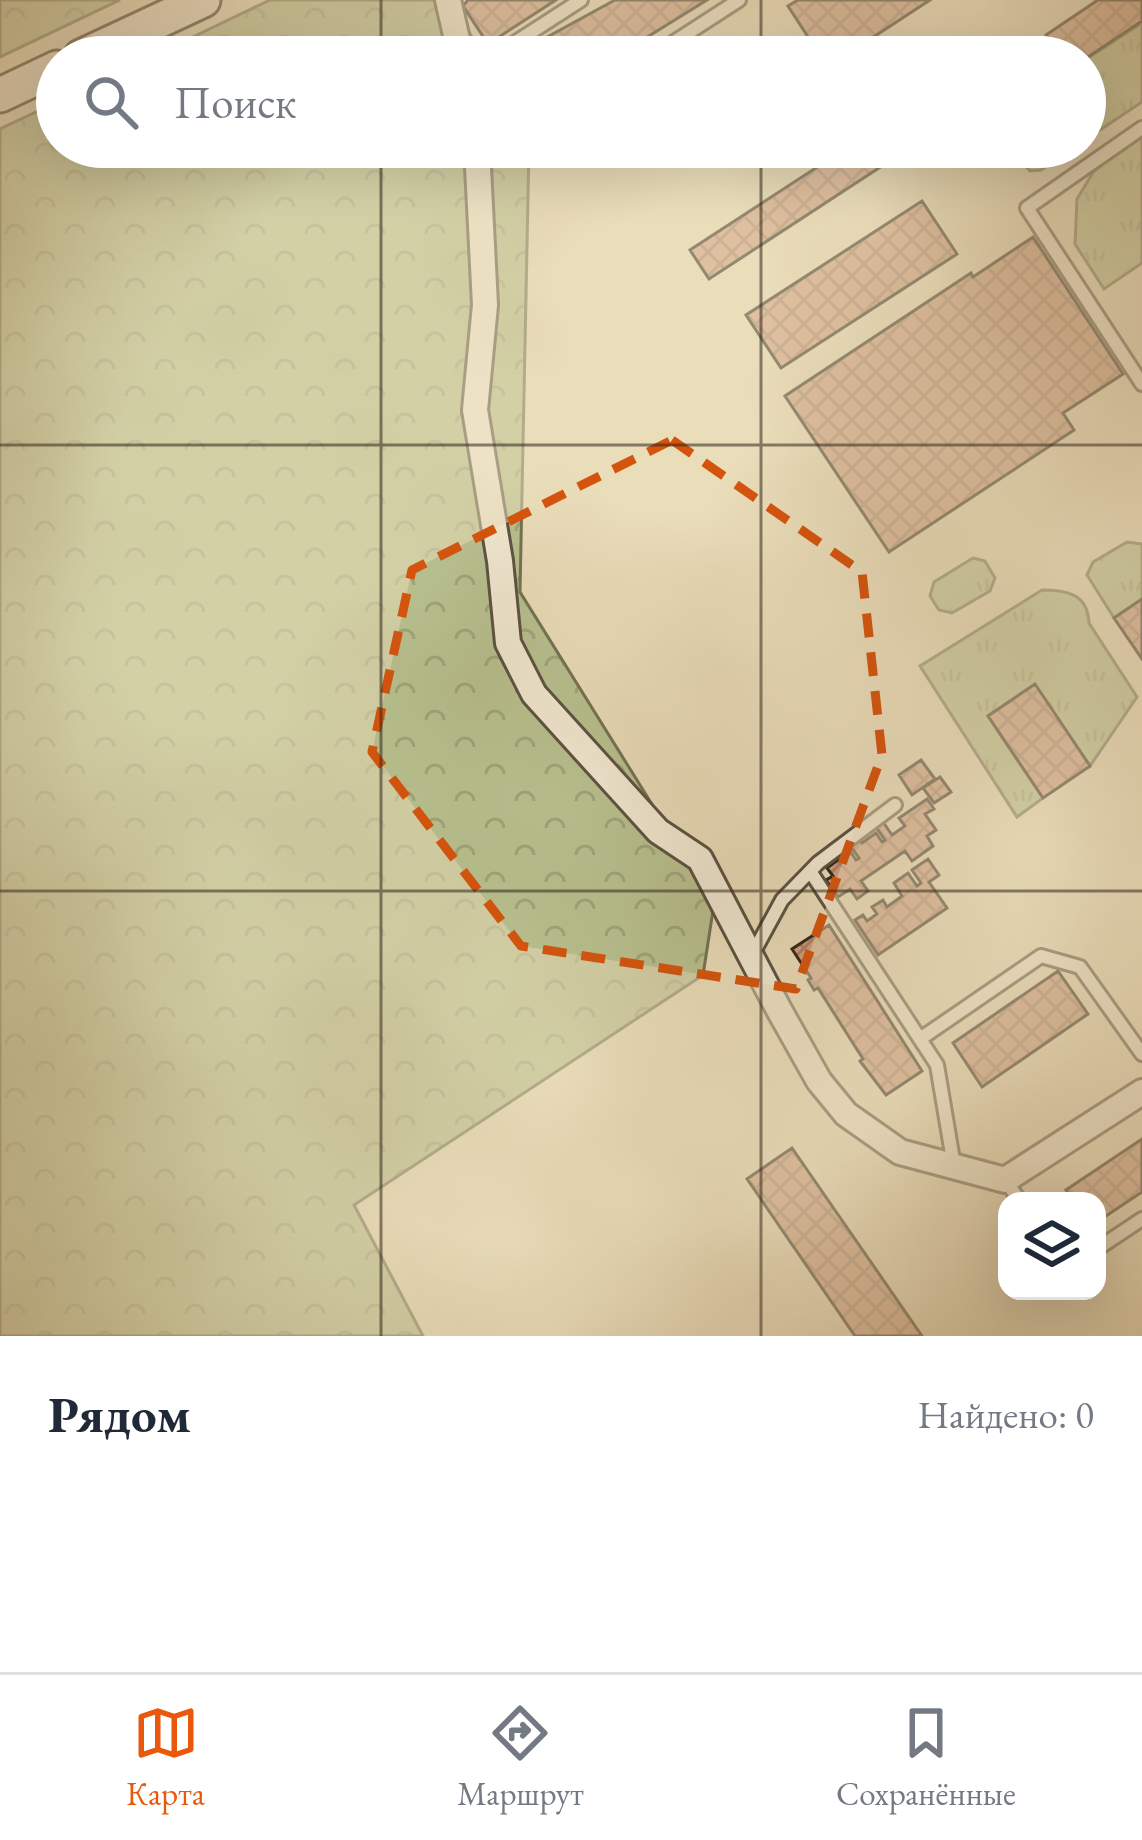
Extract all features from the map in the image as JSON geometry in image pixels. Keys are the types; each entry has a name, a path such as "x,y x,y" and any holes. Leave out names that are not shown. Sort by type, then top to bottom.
{"main road":[{"path":"126,36 203,0"},
{"path":"0,95 36,78"}],"street":[{"path":"448,0 456,36"},
{"path":"479,168 485,305 475,410 508,643 534,694 658,831 700,859 820,1081 846,1114 900,1152 1013,1191 1142,1092"}],"lane":[{"path":"526,36 581,0"},
{"path":"683,36 739,0"},
{"path":"1106,153 1142,128"},
{"path":"1084,168 1027,208 1142,384"},
{"path":"751,957 782,901 810,871 895,805"},
{"path":"810,871 937,1065 954,1167"},
{"path":"920,1039 1042,956 1080,967 1142,1054"},
{"path":"1106,1243 1142,1219"}],"highlighted area":[{"path":"672,440 862,572 882,755 796,989 521,946 372,752 412,570"}],"green space":[{"path":"0,0 120,0 36,36 0,57"},
{"path":"270,0 450,0 471,36 195,36"},
{"path":"1142,23 1142,102 1106,126 1106,46"},
{"path":"36,112 36,168 529,168 520,592 714,904 703,975 354,1205 423,1336 0,1336 0,129"},
{"path":"1142,134 1142,263 1104,289 1075,244 1077,199 1094,171 1106,168 1106,162"},
{"path":"1127,542 1142,544 1142,599 1114,618 1087,575 1093,562"},
{"path":"973,558 985,561 995,578 990,591 952,613 939,610 930,596 934,582"},
{"path":"1042,590 1068,593 1080,600 1089,623 1137,697 1090,766 1035,685 988,716 1043,798 1017,817 920,666"}],"building":[{"path":"468,0 556,0 500,36 483,36 463,6"},
{"path":"615,0 707,0 649,36 549,36"},
{"path":"798,0 930,0 875,36 807,36 788,6"},
{"path":"1098,0 1142,0 1142,21 1106,45 1106,36 1046,35"},
{"path":"816,168 879,168 709,279 690,250"},
{"path":"922,201 957,254 781,368 746,315"},
{"path":"1033,237 1123,374 1063,413 1074,430 889,552 785,396"},
{"path":"1142,599 1142,659 1114,618"},
{"path":"1035,684 1090,766 1043,798 988,716"},
{"path":"921,760 935,779 912,795 899,775"},
{"path":"940,777 951,792 934,803 923,788"},
{"path":"927,799 934,809 925,814 936,830 927,836 933,846 912,861 905,851 861,881 868,891 857,899 850,889 838,897 826,880 833,876 827,868 850,851 859,858 849,844 858,838 862,843 876,833 882,842 876,827 883,822 892,835 905,826 899,818"},
{"path":"928,859 939,875 929,882 947,908 878,955 855,920 863,915 867,921 877,914 872,907 883,900 887,907 902,896 894,883 908,873 917,886 921,883 912,870"},
{"path":"829,925 922,1071 886,1095 860,1061 818,988 814,990 792,949"},
{"path":"1058,971 1088,1014 982,1087 953,1043"},
{"path":"1142,1139 1142,1192 1106,1216 1106,1192 1066,1190"},
{"path":"792,1148 922,1336 855,1336 747,1179"}]}
